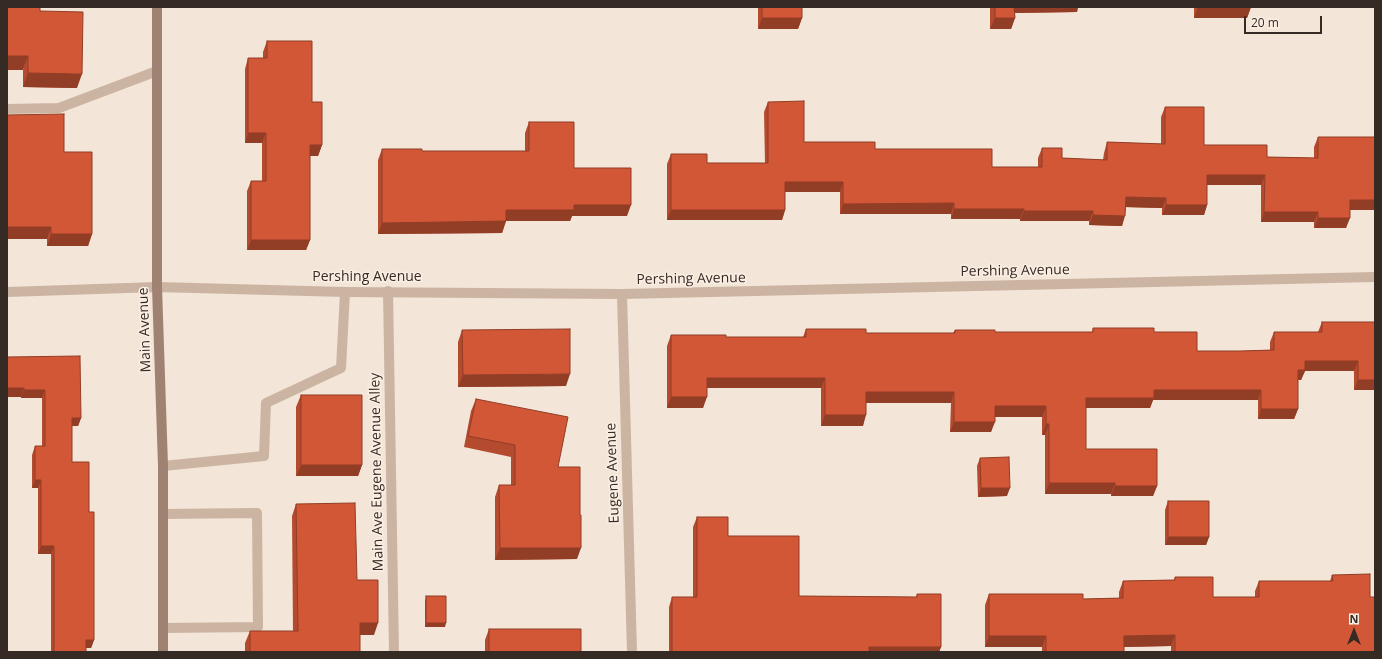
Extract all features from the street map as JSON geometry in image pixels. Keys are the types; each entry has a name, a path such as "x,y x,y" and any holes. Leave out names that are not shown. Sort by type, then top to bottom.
{"street":[{"name":"Main Avenue","path":"157,7 157,287 163,466 163,652"},
{"path":"7,109 59,108 157,71"},
{"name":"Pershing Avenue","path":"7,292 157,287 345,292 622,294 1375,277"},
{"path":"163,466 264,456 266,403 341,368 345,292"},
{"name":"Main Ave Eugene Avenue Alley","path":"388,292 394,652"},
{"name":"Eugene Avenue","path":"622,294 632,652"},
{"path":"163,514 257,513 258,627 163,628"}],"building":[{"path":"7,7 40,7 40,11 83,12 82,74 28,73 28,56 7,56"},
{"path":"762,7 802,7 802,18 762,18"},
{"path":"995,7 1014,7 1015,18 995,18"},
{"path":"267,41 312,41 312,102 322,102 322,145 310,145 310,240 251,240 251,181 266,181 266,133 248,133 248,58 267,58"},
{"path":"804,101 804,142 875,142 875,149 992,149 992,167 1042,167 1042,148 1062,148 1062,158 1107,160 1107,142 1165,144 1165,107 1204,107 1204,145 1267,145 1267,157 1318,158 1318,137 1375,137 1375,200 1350,200 1350,218 1318,218 1318,212 1264,212 1265,175 1207,175 1207,205 1166,205 1166,198 1126,197 1125,216 1093,215 1093,211 954,209 954,203 843,204 843,182 785,182 785,210 671,210 671,154 707,154 707,163 768,163 768,102"},
{"path":"64,114 64,152 92,152 92,234 51,234 51,227 7,227 7,115"},
{"path":"529,122 574,122 574,168 631,168 631,205 574,205 574,210 506,210 506,221 382,223 382,149 422,149 422,151 529,151"},
{"path":"1322,322 1375,322 1375,380 1358,380 1358,361 1305,361 1305,370 1298,370 1298,409 1261,409 1261,390 1154,390 1154,398 1086,398 1086,449 1157,449 1157,486 1115,486 1115,483 1049,483 1049,424 1046,424 1046,406 995,406 995,422 954,422 954,392 866,392 866,415 825,415 825,378 707,378 707,397 671,397 671,335 806,337 806,329 866,329 866,333 955,333 955,330 995,330 995,332 1093,332 1093,328 1154,328 1154,332 1197,332 1197,351 1240,351 1274,350 1274,332 1322,332"},
{"path":"570,329 570,374 463,375 462,330"},
{"path":"80,356 81,418 72,418 72,462 89,462 89,512 94,512 94,640 86,640 86,652 54,652 54,546 41,546 41,480 35,480 35,446 45,446 45,390 7,388 7,357"},
{"path":"301,395 362,395 362,465 301,465"},
{"path":"476,399 568,417 558,467 580,467 581,548 500,548 499,485 515,485 515,445 468,436"},
{"path":"1009,457 1010,488 981,488 980,458"},
{"path":"1168,501 1209,501 1209,537 1168,537"},
{"path":"355,503 357,580 378,580 378,623 360,623 360,652 250,652 250,631 298,631 296,504"},
{"path":"697,517 728,517 728,536 799,536 799,596 917,597 917,594 941,594 941,647 869,647 869,652 672,652 672,597 697,597"},
{"path":"1370,574 1370,597 1375,597 1375,652 1175,652 1175,635 1124,636 1124,652 1046,652 1046,636 989,636 989,594 1083,594 1083,599 1123,598 1123,581 1175,580 1175,577 1213,577 1213,597 1259,597 1259,581 1333,581 1332,575"},
{"path":"426,596 446,596 446,623 426,623"},
{"path":"489,629 581,629 581,652 489,652"}]}
